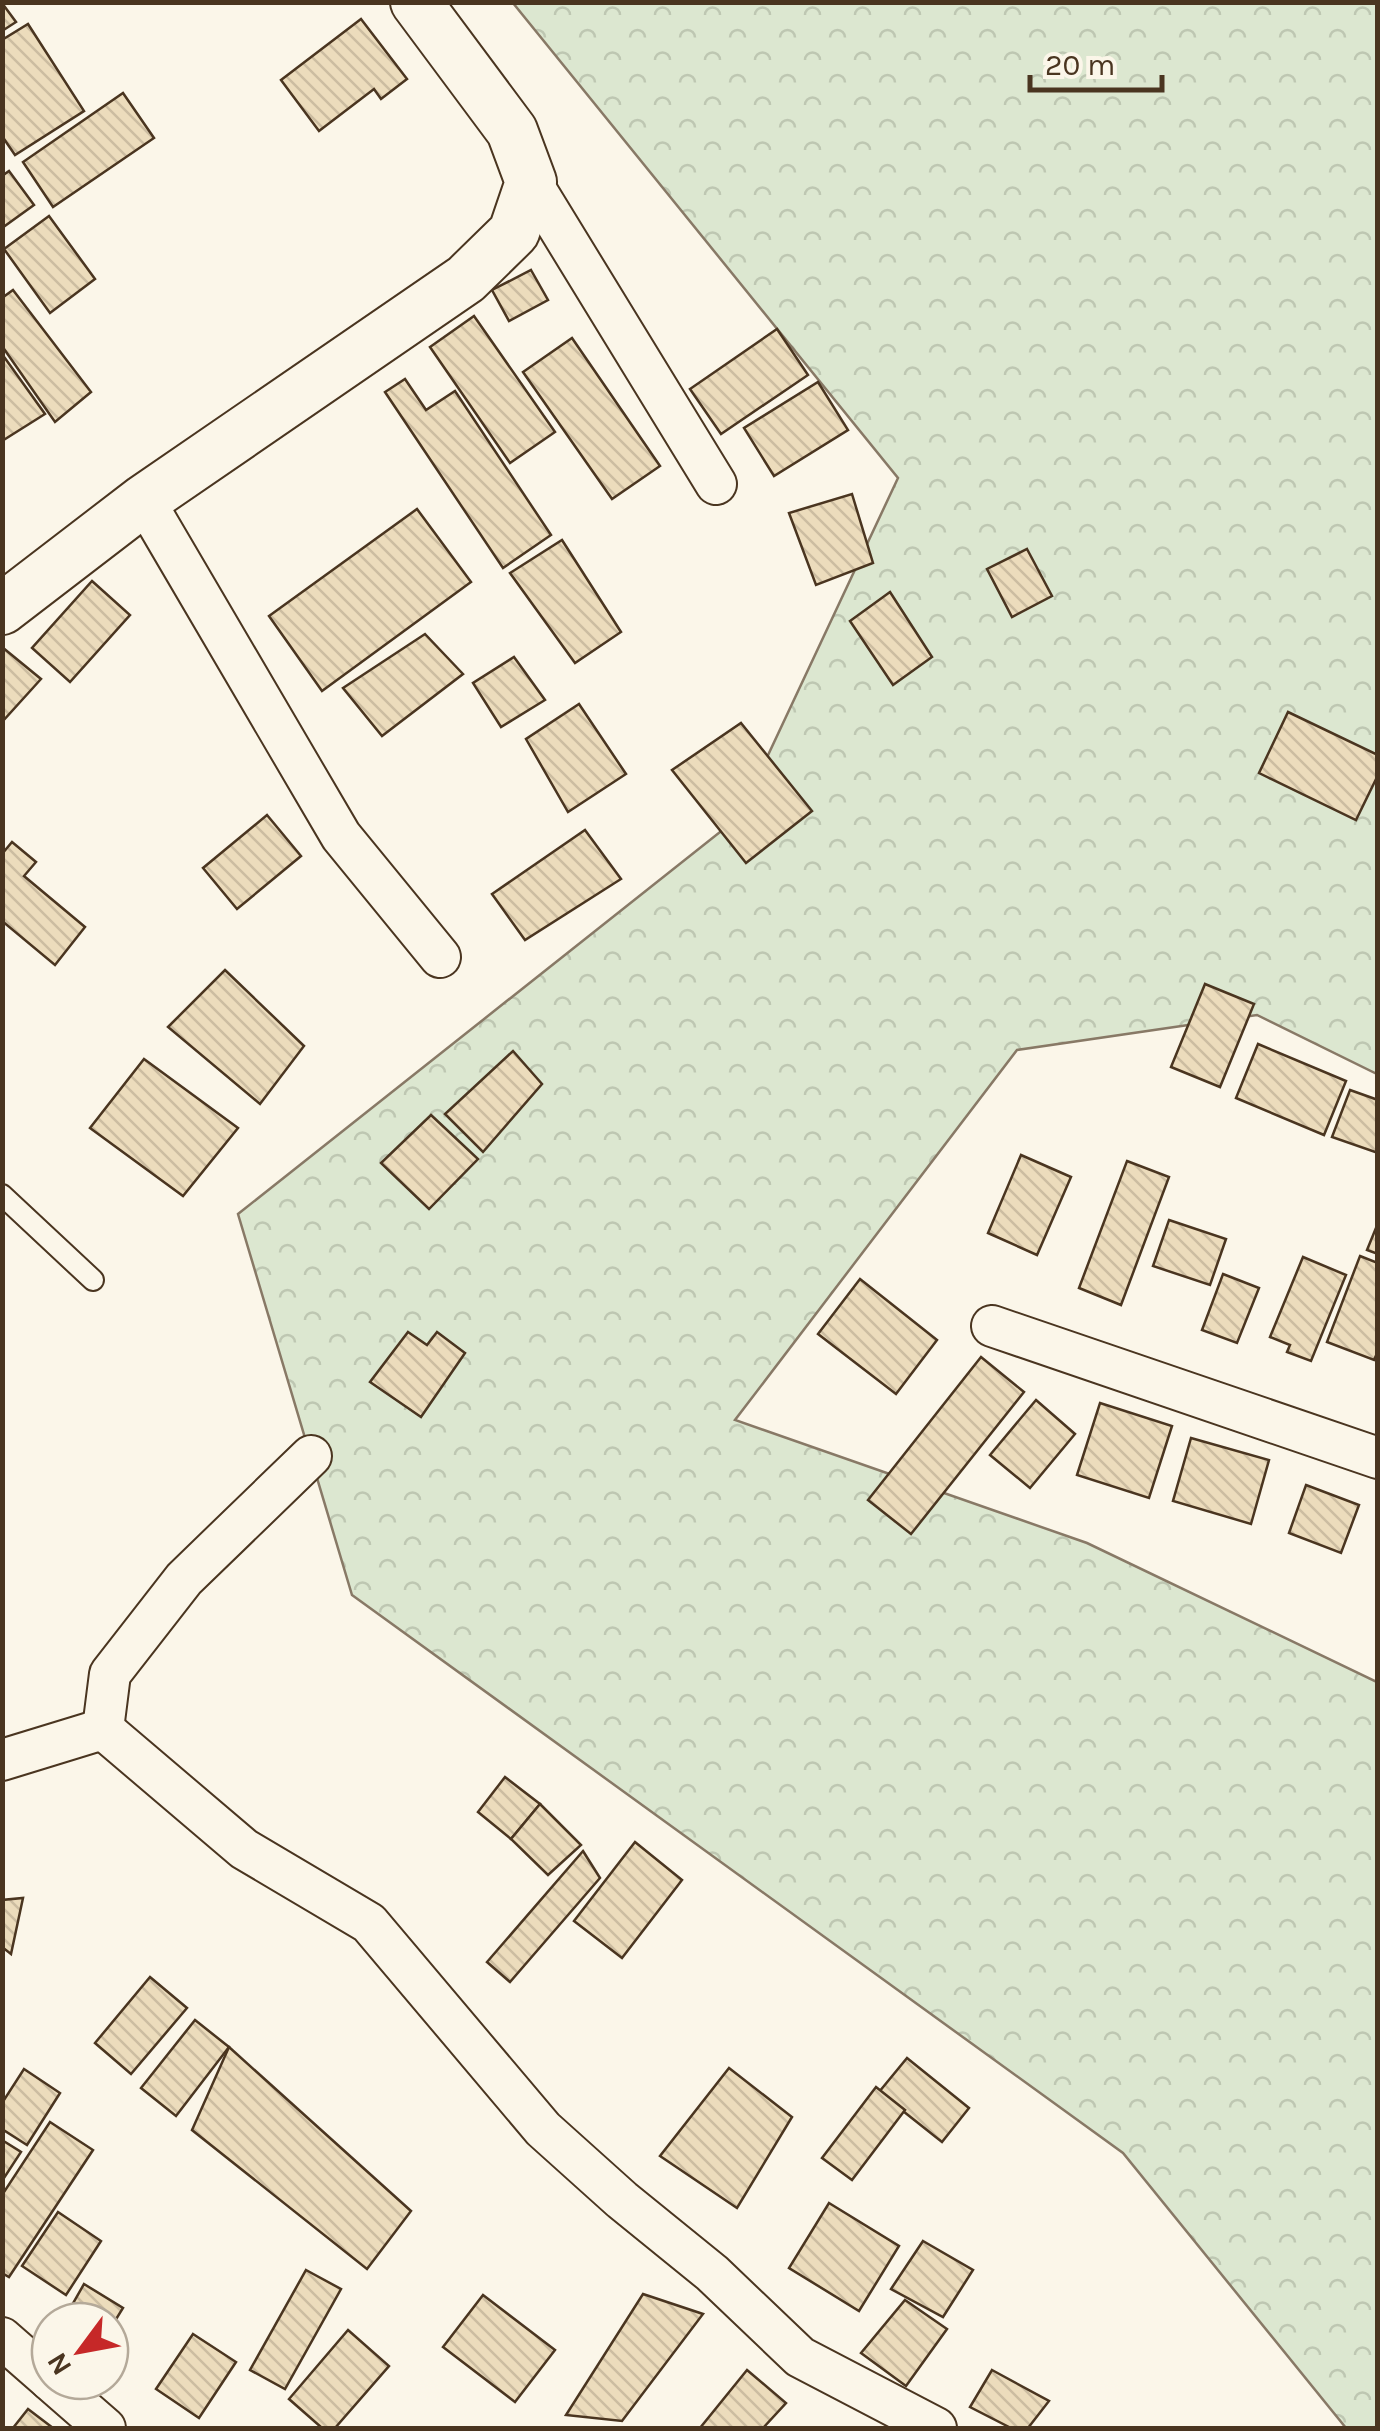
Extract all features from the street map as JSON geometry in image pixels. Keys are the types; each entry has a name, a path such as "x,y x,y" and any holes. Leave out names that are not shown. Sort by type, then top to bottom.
{"street":[{"path":"416,2 512,131 531,182 716,484"},
{"path":"2,609 144,500 466,279 514,232 531,182"},
{"path":"144,500 341,836 440,957"},
{"path":"992,1326 1378,1458"},
{"path":"103,1729 110,1674 184,1579 311,1456"},
{"path":"2,1760 103,1729"},
{"path":"103,1729 244,1848 369,1923 543,2129 712,2273 800,2357 936,2428"},
{"path":"2,2338 30,2362"},
{"path":"75,2401 105,2428"}],"lane":[{"path":"2,1196 93,1280"}],"green space":[{"path":"513,3 1377,3 1377,1074 1257,1015 1017,1050 735,1420 1087,1543 1377,1682 1377,2428 1346,2428 1123,2153 352,1595 238,1214 739,817 898,478"}],"building":[{"path":"2,3 16,22 2,31"},
{"path":"361,19 407,79 381,99 374,89 319,131 281,80"},
{"path":"28,24 84,111 15,155 2,136 2,40"},
{"path":"123,93 154,138 53,207 23,162"},
{"path":"9,171 34,205 2,228 2,176"},
{"path":"49,216 95,279 50,313 4,249"},
{"path":"531,270 548,300 509,321 492,290"},
{"path":"13,290 91,392 55,422 2,346 2,298"},
{"path":"474,316 555,432 510,463 430,347"},
{"path":"777,329 808,375 721,434 690,389"},
{"path":"572,338 660,466 612,499 523,372"},
{"path":"2,354 45,414 2,441"},
{"path":"405,379 426,410 455,391 551,535 503,568 385,392"},
{"path":"818,382 848,430 774,476 744,428"},
{"path":"852,494 873,563 816,585 789,513"},
{"path":"417,509 471,582 322,691 269,616"},
{"path":"562,540 621,632 575,663 510,573"},
{"path":"1027,549 1052,596 1012,617 987,569"},
{"path":"92,581 130,615 70,682 32,648"},
{"path":"890,592 932,657 893,685 850,621"},
{"path":"425,634 463,674 382,736 343,688"},
{"path":"2,647 41,679 2,722"},
{"path":"514,657 545,700 501,727 473,683"},
{"path":"579,704 626,774 568,812 526,739"},
{"path":"1288,712 1378,755 1378,775 1356,820 1259,773"},
{"path":"741,723 812,811 746,863 672,770"},
{"path":"267,815 301,856 237,909 203,868"},
{"path":"585,830 621,879 525,940 492,894"},
{"path":"12,842 36,862 24,876 85,927 55,965 2,921 2,854"},
{"path":"225,970 304,1046 260,1104 168,1027"},
{"path":"1205,984 1254,1004 1220,1087 1171,1067"},
{"path":"1258,1044 1346,1081 1324,1135 1236,1098"},
{"path":"513,1051 542,1084 483,1152 445,1114"},
{"path":"144,1059 238,1128 183,1196 90,1128"},
{"path":"1350,1090 1378,1100 1378,1153 1332,1137"},
{"path":"431,1115 478,1159 429,1209 381,1163"},
{"path":"1021,1155 1071,1177 1037,1255 988,1233"},
{"path":"1127,1161 1169,1177 1121,1305 1079,1288"},
{"path":"1169,1220 1226,1239 1210,1285 1153,1266"},
{"path":"1378,1223 1378,1254 1367,1250"},
{"path":"1360,1256 1378,1263 1378,1351 1374,1360 1327,1342"},
{"path":"1303,1257 1346,1275 1311,1361 1287,1352 1290,1345 1270,1337"},
{"path":"1223,1274 1259,1288 1237,1343 1202,1330"},
{"path":"860,1279 937,1340 896,1394 818,1334"},
{"path":"408,1332 427,1345 437,1332 465,1353 421,1417 370,1382"},
{"path":"981,1357 1024,1392 911,1534 868,1500"},
{"path":"1036,1400 1075,1434 1030,1488 990,1455"},
{"path":"1100,1403 1172,1426 1149,1498 1077,1475"},
{"path":"1191,1438 1269,1460 1251,1524 1173,1501"},
{"path":"1306,1485 1359,1505 1341,1553 1289,1533"},
{"path":"505,1777 540,1804 511,1839 478,1812"},
{"path":"540,1804 581,1845 548,1875 511,1839"},
{"path":"635,1842 682,1880 622,1958 574,1921"},
{"path":"583,1851 600,1878 510,1982 487,1962"},
{"path":"23,1898 11,1954 2,1947 2,1900"},
{"path":"150,1977 187,2008 131,2074 95,2043"},
{"path":"195,2020 229,2047 176,2116 141,2088"},
{"path":"229,2047 411,2211 367,2269 192,2130"},
{"path":"907,2058 969,2108 942,2142 879,2092"},
{"path":"729,2068 792,2117 737,2208 660,2156"},
{"path":"24,2069 60,2093 27,2145 2,2129 2,2103"},
{"path":"876,2087 905,2110 852,2180 822,2158"},
{"path":"50,2122 93,2150 9,2277 2,2273 2,2195"},
{"path":"2,2140 21,2152 2,2181"},
{"path":"829,2203 899,2246 859,2311 789,2268"},
{"path":"58,2212 101,2241 66,2295 22,2266"},
{"path":"923,2241 973,2270 943,2317 891,2289"},
{"path":"306,2270 341,2289 285,2389 250,2370"},
{"path":"84,2284 112,2301 74,2301"},
{"path":"643,2294 703,2314 622,2421 566,2415"},
{"path":"483,2295 555,2350 515,2402 443,2347"},
{"path":"905,2300 947,2329 906,2386 861,2353"},
{"path":"348,2330 389,2366 335,2428 322,2428 289,2399"},
{"path":"193,2334 236,2362 199,2418 156,2389"},
{"path":"747,2370 786,2403 763,2428 700,2428"},
{"path":"992,2370 1049,2401 1028,2428 1011,2428 970,2407"},
{"path":"28,2409 53,2428 13,2428"}]}
